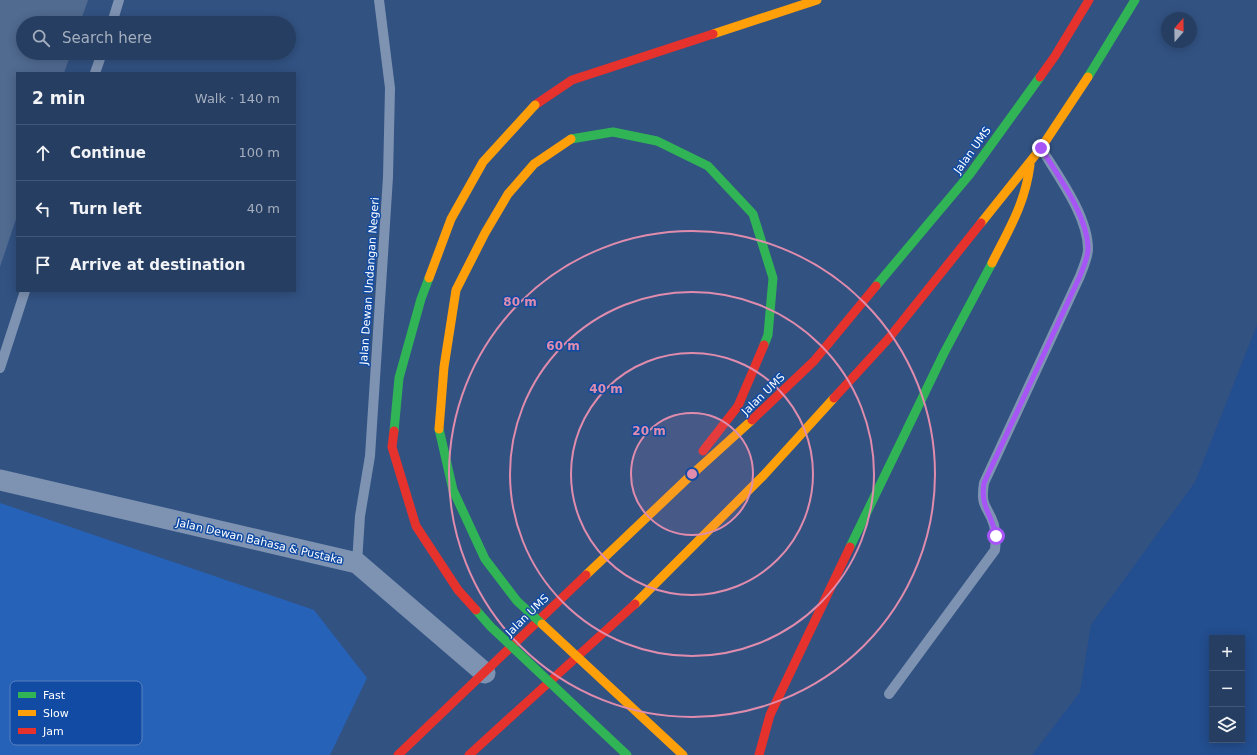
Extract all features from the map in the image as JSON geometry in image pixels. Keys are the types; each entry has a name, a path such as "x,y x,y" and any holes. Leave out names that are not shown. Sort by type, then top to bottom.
{"highway":[{"path":"627,755 491,627 458,590 416,526 392,447 399,378 421,299 451,219 483,162 535,105 572,80 817,0"},
{"name":"Jalan UMS","path":"398,755 658,506 718,450 743,429 814,361 843,329 970,174 1055,56 1089,0"},
{"path":"469,755 521,706 654,587 763,476 889,338 1041,148 1105,51 1135,0"},
{"path":"658,506 738,406 768,335 773,278 753,214 708,166 657,141 613,132 571,139 534,164 508,194 485,233 456,290 444,367 438,426 453,490 485,559 517,600 683,755"},
{"path":"758,755 770,714 819,611 944,353 1017,215 1027,188 1030,163"}],"street":[{"name":"Jalan Dewan Bahasa & Pustaka","path":"0,480 357,563 485,673"}],"lane":[{"path":"114,16 119,0"},
{"name":"Jalan Dewan Undangan Negeri","path":"357,563 360,516 370,456 388,177 390,88 379,0"},
{"path":"95,72 100,60"},
{"path":"889,694 995,550 996,536 993,523 985,508 982,496 984,483 1080,276 1088,251 1087,231 1070,197 1041,148"},
{"path":"0,368 25,292"}],"shaded area":[{"path":"1257,325 1257,755 1032,755 1080,692 1091,625 1195,482"},
{"path":"0,503 314,610 367,678 330,755 0,755"}],"building":[{"path":"0,0 88,0 82,16 16,16 16,60 69,60 64,72 16,72 16,219 0,267"}],"traffic: fast":[{"path":"1088,77 1135,0"},
{"path":"876,286 970,174 1040,77"},
{"path":"571,139 613,132 657,141 708,166 753,214 773,278 768,335 764,345"},
{"path":"850,547 944,353 992,263"},
{"path":"394,431 399,378 421,299 429,278"},
{"path":"439,429 453,490 485,559 517,601 542,624"},
{"path":"476,610 491,627 627,755"}],"traffic: slow":[{"path":"713,34 817,0"},
{"path":"981,223 1041,148 1088,77"},
{"path":"429,278 451,219 483,162 535,105"},
{"path":"439,429 444,367 456,290 485,233 508,194 534,164 571,139"},
{"path":"992,263 1016,216 1028,179 1030,165"},
{"path":"635,604 763,476 834,398"},
{"path":"586,575 688,478 752,420"},
{"path":"542,624 683,755"}],"traffic: jam":[{"path":"1040,77 1055,56 1089,0"},
{"path":"535,105 572,80 713,34"},
{"path":"834,398 889,338 981,223"},
{"path":"752,420 814,361 876,286"},
{"path":"703,451 738,406 764,345"},
{"path":"394,431 392,447 416,526 458,590 476,610"},
{"path":"759,755 770,715 850,547"},
{"path":"398,755 586,575"},
{"path":"469,755 635,604"}],"route":[{"path":"996,536 993,523 985,508 982,496 984,483 1080,276 1088,251 1087,231 1070,197 1041,148"}]}
